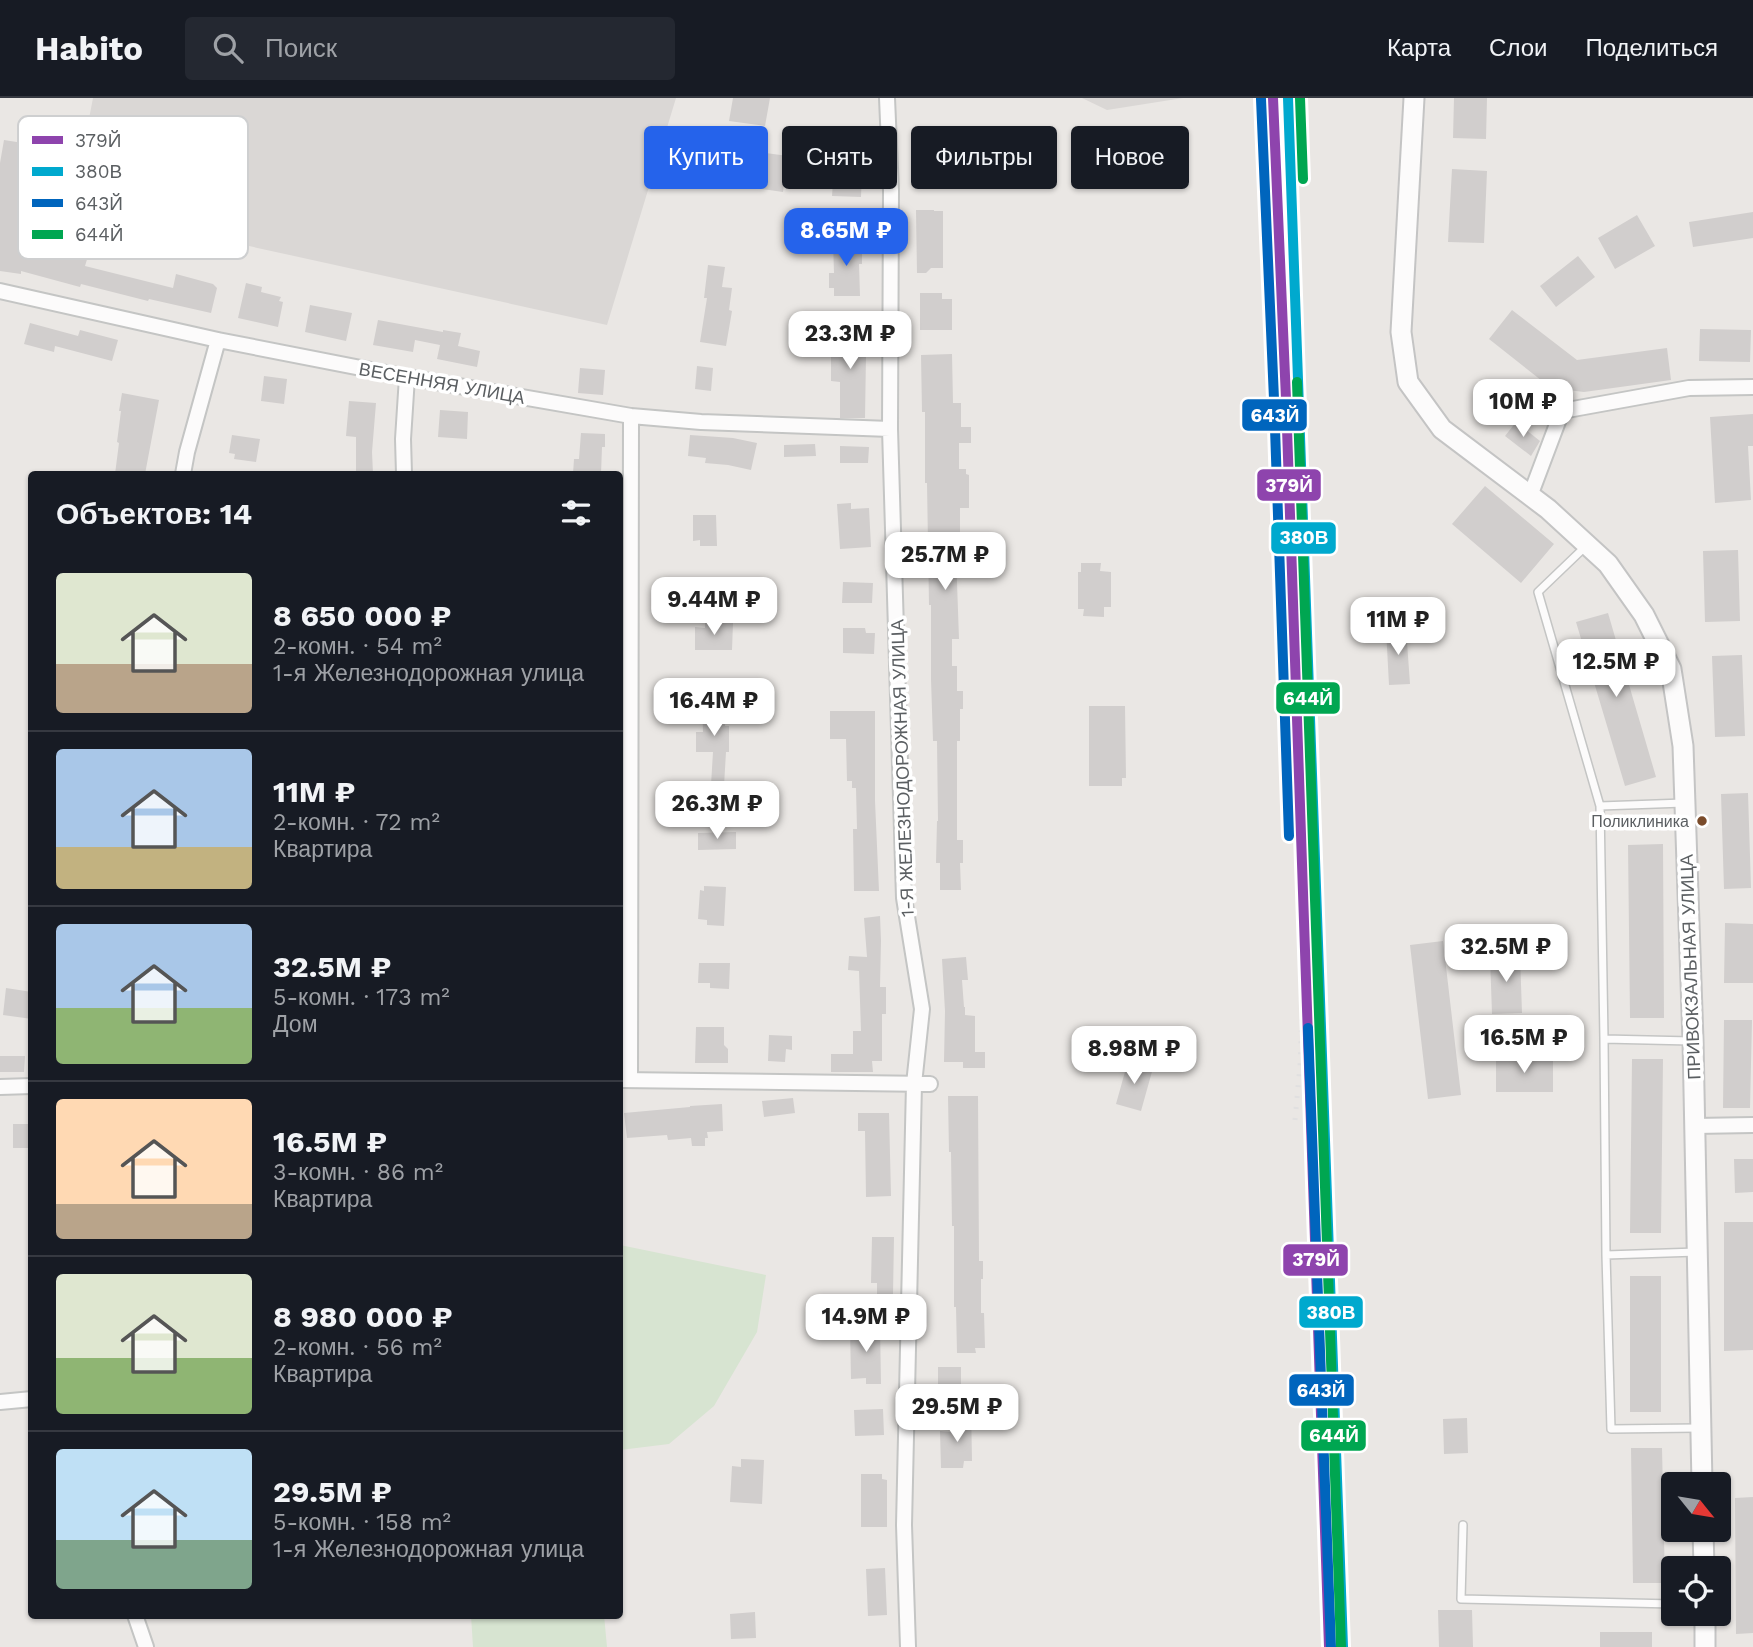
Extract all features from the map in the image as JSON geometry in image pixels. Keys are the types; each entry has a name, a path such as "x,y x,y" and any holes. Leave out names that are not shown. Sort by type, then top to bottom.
{"main road":[{"name":"ПРИВОКЗАЛЬНАЯ УЛИЦА","path":"1415,98 1401,332 1408,382 1442,429 1548,509 1608,564 1644,615 1671,669 1683,746 1693,1041 1702,1472"},
{"path":"1705,1626 1706,1647"}],"street":[{"name":"1-Я ЖЕЛЕЗНОДОРОЖНАЯ УЛИЦА","path":"887,98 891,191 891,429 904,898 922,1009 914,1084 904,1525 908,1647"},
{"name":"ВЕСЕННЯЯ УЛИЦА","path":"0,291 218,340 407,377 631,416 701,422 891,429"},
{"path":"184,471 218,340"},
{"path":"404,471 407,377"},
{"path":"1530,496 1562,411 1689,388 1753,387"},
{"path":"631,416 625,1080 930,1084"},
{"path":"0,1087 28,1086"},
{"path":"1695,1126 1753,1125"},
{"path":"0,1402 28,1399"},
{"path":"136,1619 146,1647"}],"lane":[{"path":"1587,545 1538,592 1600,806 1611,1429 1701,1428"},
{"path":"1600,806 1685,803"},
{"path":"1604,1039 1693,1041"},
{"path":"1606,1255 1697,1252"},
{"path":"1463,1525 1461,1599 1661,1604"}],"shaded area":[{"path":"93,98 676,98 667,126 644,126 644,189 648,189 607,325 248,246 248,116 90,116"},
{"path":"1082,98 1183,98 1107,110"}],"green space":[{"path":"623,1246 766,1275 757,1332 714,1406 669,1444 623,1450"},
{"path":"471,1619 604,1619 607,1647 473,1647"}],"building":[{"path":"733,98 770,98 765,126 729,121"},
{"path":"1454,98 1487,98 1486,139 1453,138"},
{"path":"4,140 18,142 18,259 87,259 85,266 173,288 176,274 213,284 217,288 211,313 81,284 80,287 21,271 21,274 0,271 0,163"},
{"path":"768,153 782,155 783,192 761,189 768,189"},
{"path":"1452,169 1487,171 1484,243 1448,242"},
{"path":"832,189 861,189 861,197 832,196"},
{"path":"916,210 943,211 943,268 931,268 926,273 917,273"},
{"path":"1753,212 1753,238 1693,247 1689,222"},
{"path":"1637,215 1655,246 1615,269 1598,238"},
{"path":"862,240 862,264 859,264 860,296 834,296 834,288 829,288 829,273 834,273 833,241"},
{"path":"1578,256 1595,277 1556,307 1540,286"},
{"path":"708,265 725,267 722,287 732,288 729,310 732,311 726,346 700,342 707,298 704,298"},
{"path":"246,283 262,287 261,292 281,297 279,301 283,302 278,327 238,318"},
{"path":"920,293 942,293 942,299 952,299 952,330 920,330"},
{"path":"310,305 352,313 346,341 305,332"},
{"path":"1512,310 1577,360 1667,348 1671,380 1584,392 1551,388 1489,339"},
{"path":"378,320 461,333 458,346 480,351 477,367 437,359 440,345 415,340 413,352 373,345"},
{"path":"30,323 78,336 80,330 118,340 112,361 55,346 54,352 24,344"},
{"path":"835,323 852,324 852,332 863,332 862,355 866,355 865,418 840,418 840,382 831,381"},
{"path":"1700,329 1751,330 1750,362 1699,361"},
{"path":"952,354 953,403 961,403 961,427 971,427 971,443 959,443 959,469 966,469 966,474 969,475 969,508 960,508 960,535 969,535 969,554 956,554 959,639 952,639 952,666 957,666 957,691 963,691 960,741 957,741 957,840 963,840 963,863 960,863 961,890 940,890 940,863 936,863 937,741 933,741 925,412 922,412 921,355"},
{"path":"697,366 713,368 711,391 695,389"},
{"path":"580,368 605,370 603,395 578,393"},
{"path":"264,376 287,379 284,404 261,401"},
{"path":"122,393 159,400 146,471 115,471"},
{"path":"349,401 376,403 373,471 356,471 356,437 346,436"},
{"path":"440,410 468,412 467,439 438,437"},
{"path":"1753,414 1753,446 1748,446 1751,500 1715,503 1710,417"},
{"path":"1516,422 1540,441 1531,456 1505,436"},
{"path":"581,433 605,434 601,471 573,471 574,459 579,459"},
{"path":"232,435 260,439 256,462 234,459 235,454 229,453"},
{"path":"690,435 733,438 757,443 751,470 705,463 706,458 688,456"},
{"path":"815,444 816,456 784,457 784,445"},
{"path":"840,446 869,447 868,463 840,463"},
{"path":"1485,486 1554,544 1521,583 1452,524"},
{"path":"851,503 851,509 869,508 871,547 840,549 837,504"},
{"path":"693,515 716,515 717,546 700,546 700,540 693,541"},
{"path":"1738,550 1740,621 1705,622 1703,551"},
{"path":"1081,563 1101,563 1100,571 1111,572 1111,607 1104,607 1104,617 1083,616 1084,609 1078,609 1078,572 1081,572"},
{"path":"843,582 873,583 872,603 842,603"},
{"path":"1608,613 1656,777 1625,786 1576,622"},
{"path":"705,621 733,623 732,650 695,650 695,627 705,628"},
{"path":"843,628 865,628 866,633 875,633 874,654 843,653"},
{"path":"1406,628 1410,684 1389,685 1386,629"},
{"path":"1742,655 1745,736 1715,737 1712,656"},
{"path":"710,678 726,679 725,726 729,726 729,752 726,752 723,803 696,802 697,784 711,785 713,752 696,752 696,732 703,732 702,701 698,700 698,685 710,685"},
{"path":"1089,706 1125,706 1126,778 1122,778 1122,786 1089,786"},
{"path":"830,711 875,711 879,891 854,891 853,829 857,829 856,788 852,788 852,781 847,781 846,739 830,739"},
{"path":"1748,793 1751,888 1724,889 1721,794"},
{"path":"736,832 736,849 698,850 698,833"},
{"path":"1663,844 1664,1018 1630,1018 1628,845"},
{"path":"704,886 726,887 724,926 707,925 707,920 698,919 700,890 704,891"},
{"path":"880,916 880,987 886,987 886,1014 882,1014 882,1061 872,1061 873,1072 831,1072 831,1054 853,1054 853,1031 861,1031 859,971 848,970 849,956 867,957 864,918"},
{"path":"1725,923 1753,924 1753,983 1724,983"},
{"path":"1443,941 1461,1095 1428,1099 1410,945"},
{"path":"1520,955 1522,1013 1492,1014 1490,956"},
{"path":"966,957 968,980 962,980 965,1015 975,1016 975,1052 985,1052 985,1068 963,1068 963,1062 944,1062 942,959"},
{"path":"699,963 730,963 729,989 710,988 710,983 698,983"},
{"path":"6,988 28,991 28,1018 3,1015"},
{"path":"1724,1020 1752,1020 1750,1108 1723,1108"},
{"path":"696,1027 724,1027 728,1063 695,1063"},
{"path":"769,1035 792,1036 792,1050 786,1049 785,1062 768,1061"},
{"path":"0,1056 25,1056 24,1072 0,1072"},
{"path":"1496,1058 1553,1058 1553,1092 1496,1092"},
{"path":"1632,1059 1663,1059 1661,1233 1630,1233"},
{"path":"1128,1061 1153,1068 1141,1111 1116,1104"},
{"path":"948,1096 978,1096 979,1261 983,1261 981,1313 984,1313 985,1348 975,1348 976,1353 957,1353"},
{"path":"793,1098 795,1113 764,1117 762,1101"},
{"path":"722,1104 723,1131 707,1132 705,1146 692,1146 691,1138 668,1140 667,1135 627,1138 624,1113"},
{"path":"858,1113 889,1113 891,1196 866,1197 865,1131 858,1131"},
{"path":"13,1124 28,1124 28,1148 13,1148"},
{"path":"1734,1159 1753,1159 1753,1192 1735,1193"},
{"path":"1724,1222 1753,1222 1753,1350 1724,1351"},
{"path":"872,1237 894,1237 893,1295 877,1295 877,1283 871,1283"},
{"path":"1630,1276 1661,1276 1661,1412 1630,1412"},
{"path":"880,1326 881,1384 866,1384 866,1378 851,1379 850,1327"},
{"path":"938,1367 961,1367 961,1401 938,1401"},
{"path":"966,1405 971,1406 972,1461 964,1461 963,1468 941,1468 940,1431 960,1433"},
{"path":"883,1409 884,1435 855,1436 854,1410"},
{"path":"1467,1418 1468,1453 1444,1454 1443,1419"},
{"path":"1631,1448 1662,1448 1661,1542 1664,1542 1664,1556 1661,1556 1661,1583 1633,1583"},
{"path":"741,1459 764,1460 762,1504 730,1502 732,1466 741,1467"},
{"path":"861,1474 882,1474 882,1479 887,1480 887,1527 861,1527"},
{"path":"1753,1497 1753,1633 1736,1634 1735,1498"},
{"path":"885,1568 887,1615 868,1616 866,1569"},
{"path":"1438,1610 1472,1610 1473,1647 1439,1647"},
{"path":"755,1612 756,1638 731,1639 730,1614"},
{"path":"1600,1632 1652,1632 1652,1647 1600,1647"}],"railway":[{"path":"1260,98 1279,604 1300,805"},
{"path":"1295,1120 1305,934"}],"transit line":[{"name":"379Й","path":"1273,98 1286,399 1329,1647"},
{"name":"380В","path":"1288,98 1343,1647"},
{"name":"644Й","path":"1300,98 1303,179"},
{"name":"643Й","path":"1261,99 1289,836"},
{"name":"644Й","path":"1297,382 1341,1647"},
{"name":"643Й","path":"1308,1028 1331,1647"}],"place":[{"name":"Поликлиника","path":"1702,821"}]}
